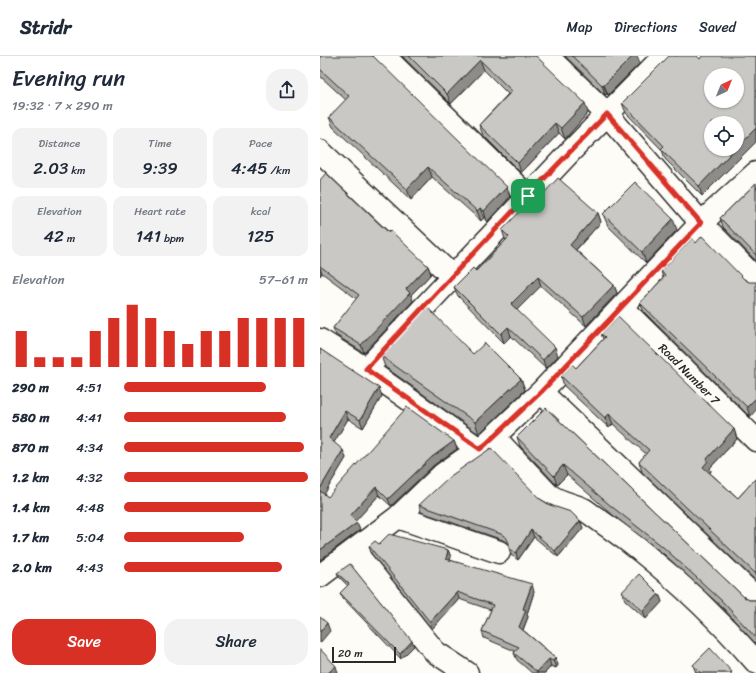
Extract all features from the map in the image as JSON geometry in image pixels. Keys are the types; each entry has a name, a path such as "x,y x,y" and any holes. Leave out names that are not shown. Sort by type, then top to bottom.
{"street":[{"path":"384,56 528,196"},
{"path":"547,56 607,114 701,223 756,279"},
{"path":"366,369 528,196 664,56"},
{"path":"320,151 452,276"},
{"path":"320,576 398,517 443,474 487,443 541,392 701,223 756,173"},
{"name":"Road Number 7","path":"622,308 756,440"},
{"path":"320,340 487,443 549,495 560,501 578,506 585,510 642,552 695,598 735,638 756,662"},
{"path":"541,392 756,598"},
{"path":"398,517 499,552"},
{"path":"354,551 435,652 467,673"}],"building":[{"path":"320,56 373,56 507,187 484,211 480,208 477,211 428,167 407,189 329,117 349,96 320,69"},
{"path":"409,56 536,56 585,103 561,128 555,123 518,163 479,125 512,91 480,60 447,94"},
{"path":"572,56 633,56 604,85 602,85"},
{"path":"669,56 697,56 700,59 702,56 756,56 756,128 744,140 744,116 704,116 704,156 728,156 699,186 661,149 664,146 622,103"},
{"path":"326,173 388,232 390,230 428,266 406,289 410,293 361,345 333,328 359,295 320,266 320,180"},
{"path":"558,178 598,213 570,245 614,285 583,317 538,277 511,304 555,347 543,360 508,327 501,334 454,287 473,268 476,271 509,237 502,230 529,202 532,206"},
{"path":"635,182 673,219 642,252 603,214"},
{"path":"756,183 756,255 720,218"},
{"path":"702,236 744,279 749,282 756,282 756,398 747,407 640,303 665,276 661,271 692,238 696,243"},
{"path":"427,307 473,354 485,343 521,379 475,422 381,356"},
{"path":"618,316 734,429 706,460 708,461 703,467 738,498 756,478 756,574 639,462 649,450 609,414 605,418 561,376 572,364 576,368 605,337 601,334"},
{"path":"320,349 379,388 360,420 345,411 329,438 343,450 320,489"},
{"path":"407,407 454,441 432,457 388,499 376,487 350,516 357,523 320,550 320,491 328,497"},
{"path":"546,408 744,597 749,600 756,600 756,638 721,600 662,546 611,506 563,465 554,476 517,437"},
{"path":"491,448 540,499 550,505 571,512 580,521 555,551 531,530 516,553 509,548 509,543 506,537 501,534 419,505 449,477"},
{"path":"389,534 448,550 446,559 532,584 523,609 526,610 519,627 555,657 553,661 549,659 537,672 514,653 519,647 482,631 493,605 457,592 430,622 369,546 375,541 379,544"},
{"path":"350,564 412,641 400,654 340,593 349,584 337,573"},
{"path":"639,574 659,594 643,611 622,592"},
{"path":"320,617 327,623 320,632"},
{"path":"710,648 732,672 701,673 693,665"},
{"path":"320,649 336,666 328,673 320,673"}],"route":[{"path":"607,114 701,223 541,392 480,449 366,369 528,196 607,114"}]}
